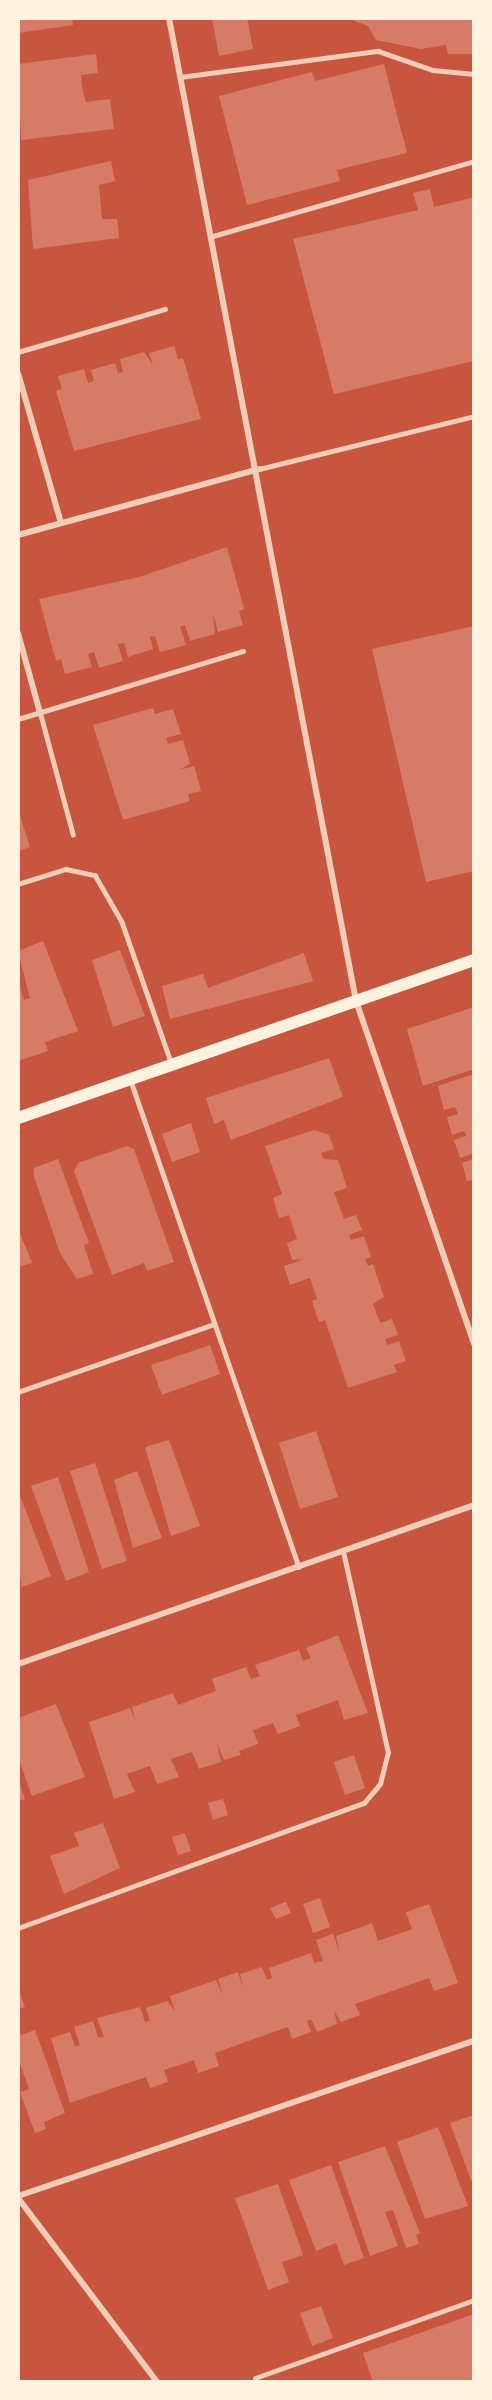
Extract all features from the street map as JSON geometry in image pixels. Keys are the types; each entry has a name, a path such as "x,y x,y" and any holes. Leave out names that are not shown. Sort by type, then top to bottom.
{"main road":[{"path":"18,1118 474,960"}],"street":[{"path":"169,18 259,469 356,1001 474,1343"},
{"path":"18,373 61,523"},
{"path":"18,535 259,469"},
{"path":"18,633 73,835"},
{"path":"18,1664 474,1505"},
{"path":"157,2382 18,2197 474,2041"}],"lane":[{"path":"180,77 378,51 433,70 474,74"},
{"path":"213,236 474,161"},
{"path":"18,352 165,309"},
{"path":"259,469 474,416"},
{"path":"18,719 243,651"},
{"path":"18,884 66,869 95,875 122,922 171,1065"},
{"path":"131,1079 300,1567"},
{"path":"18,1392 214,1324"},
{"path":"18,1928 364,1803 380,1784 388,1753 343,1552"},
{"path":"255,2378 474,2300"}],"building":[{"path":"18,18 72,18 73,25 18,33"},
{"path":"212,18 247,18 253,49 219,56"},
{"path":"347,18 474,18 474,54 448,54 446,45 421,49 376,40 368,26"},
{"path":"96,54 98,73 81,75 83,92 86,102 110,99 114,129 21,140 18,64"},
{"path":"384,64 407,153 337,170 340,181 247,205 219,96 312,72 315,81"},
{"path":"111,161 115,181 99,185 102,219 117,219 119,238 33,249 28,180"},
{"path":"430,189 434,207 474,197 474,361 334,394 293,239 418,210 413,193"},
{"path":"174,346 178,359 183,358 201,419 74,451 56,391 62,389 58,376 84,369 88,383 94,381 91,370 115,363 118,373 123,372 120,359 144,352 153,365 149,353"},
{"path":"227,547 244,609 239,611 243,625 218,632 213,614 215,634 190,641 185,625 180,627 186,645 160,652 155,636 150,637 153,649 128,657 124,643 118,644 123,661 99,668 94,652 88,654 92,667 65,674 61,659 56,661 39,599 139,577"},
{"path":"474,626 474,871 426,882 372,649"},
{"path":"153,708 155,714 173,709 181,734 166,738 168,744 183,740 190,764 179,770 194,766 201,791 188,794 190,801 123,820 93,725"},
{"path":"18,809 30,847 18,851"},
{"path":"43,941 78,1031 45,1042 48,1051 18,1061 18,981 24,1000 30,998 18,951"},
{"path":"120,950 145,1016 113,1027 92,960"},
{"path":"304,953 313,981 170,1019 162,986 203,974 208,988"},
{"path":"474,1007 474,1069 423,1086 407,1029"},
{"path":"329,1058 343,1097 231,1140 224,1120 214,1124 206,1098"},
{"path":"474,1074 474,1180 467,1181 462,1163 473,1159 472,1154 460,1158 454,1140 466,1136 464,1131 452,1135 447,1117 458,1114 455,1107 444,1110 438,1086"},
{"path":"191,1123 200,1152 172,1162 162,1134"},
{"path":"314,1130 329,1135 334,1149 321,1153 323,1159 338,1160 347,1188 334,1192 344,1219 356,1215 362,1230 349,1235 351,1240 364,1236 371,1257 365,1259 368,1266 373,1264 384,1297 373,1304 380,1323 392,1319 398,1335 385,1339 387,1345 399,1341 406,1361 394,1365 397,1372 348,1388 325,1320 319,1322 312,1301 317,1299 310,1278 290,1285 284,1266 304,1259 292,1260 287,1243 297,1239 289,1215 279,1218 273,1198 282,1194 265,1146"},
{"path":"127,1146 134,1149 174,1262 147,1271 144,1263 112,1275 74,1171 78,1163"},
{"path":"58,1159 89,1243 84,1245 93,1274 77,1279 60,1253 34,1177 34,1168"},
{"path":"18,1228 32,1263 18,1267"},
{"path":"210,1345 220,1374 162,1395 151,1365"},
{"path":"316,1431 338,1497 300,1509 279,1443"},
{"path":"169,1440 200,1526 171,1536 145,1447"},
{"path":"95,1463 127,1561 102,1569 70,1471"},
{"path":"137,1471 162,1538 133,1548 114,1480"},
{"path":"58,1477 89,1572 66,1581 31,1486"},
{"path":"20,1496 51,1576 22,1587 18,1566"},
{"path":"338,1635 368,1713 344,1720 338,1700 296,1715 300,1726 278,1734 273,1723 253,1730 258,1744 239,1751 241,1755 224,1760 217,1743 221,1762 199,1769 192,1752 171,1759 179,1777 157,1784 150,1766 127,1774 135,1792 114,1799 89,1722 130,1708 135,1720 132,1707 173,1693 178,1705 216,1691 212,1679 246,1667 251,1679 260,1676 255,1665 299,1650 303,1661 311,1658 306,1648"},
{"path":"56,1704 85,1777 32,1796 18,1757 18,1718"},
{"path":"354,1755 365,1788 345,1795 334,1762"},
{"path":"18,1779 25,1799 18,1801"},
{"path":"223,1799 228,1815 213,1820 208,1803"},
{"path":"103,1823 120,1868 64,1894 50,1856 79,1846 74,1833"},
{"path":"185,1833 191,1851 178,1855 172,1837"},
{"path":"320,1898 330,1927 313,1933 303,1904"},
{"path":"286,1902 291,1913 276,1919 270,1908"},
{"path":"429,1904 458,1983 434,1991 429,1978 355,2004 360,2015 341,2022 334,2011 337,2024 317,2032 311,2019 307,2021 311,2032 292,2039 288,2027 215,2053 219,2066 198,2073 194,2060 164,2070 168,2082 150,2088 146,2077 70,2103 51,2038 70,2032 75,2047 80,2045 74,2027 93,2021 98,2038 104,2037 97,2018 140,2007 145,2022 150,2021 146,2008 167,2001 175,2011 170,1996 216,1980 223,1995 218,1979 238,1972 243,1988 240,1974 262,1967 267,1980 272,1978 269,1968 311,1953 314,1963 323,1961 316,1940 333,1934 340,1954 336,1936 372,1923 378,1941 412,1929 406,1912"},
{"path":"18,1988 25,2007 18,2009"},
{"path":"35,2030 65,2113 44,2122 46,2129 35,2133 20,2092 29,2089 18,2058 18,2036"},
{"path":"474,2115 474,2188 450,2123"},
{"path":"438,2127 468,2206 425,2219 397,2142"},
{"path":"385,2146 420,2233 416,2235 419,2244 406,2248 393,2210 385,2212 398,2246 370,2256 338,2162"},
{"path":"331,2165 364,2258 344,2265 336,2243 316,2251 289,2180"},
{"path":"278,2184 303,2255 282,2262 289,2282 268,2290 235,2198"},
{"path":"321,2306 333,2338 312,2346 300,2313"},
{"path":"474,2314 474,2382 373,2382 363,2353"}]}
